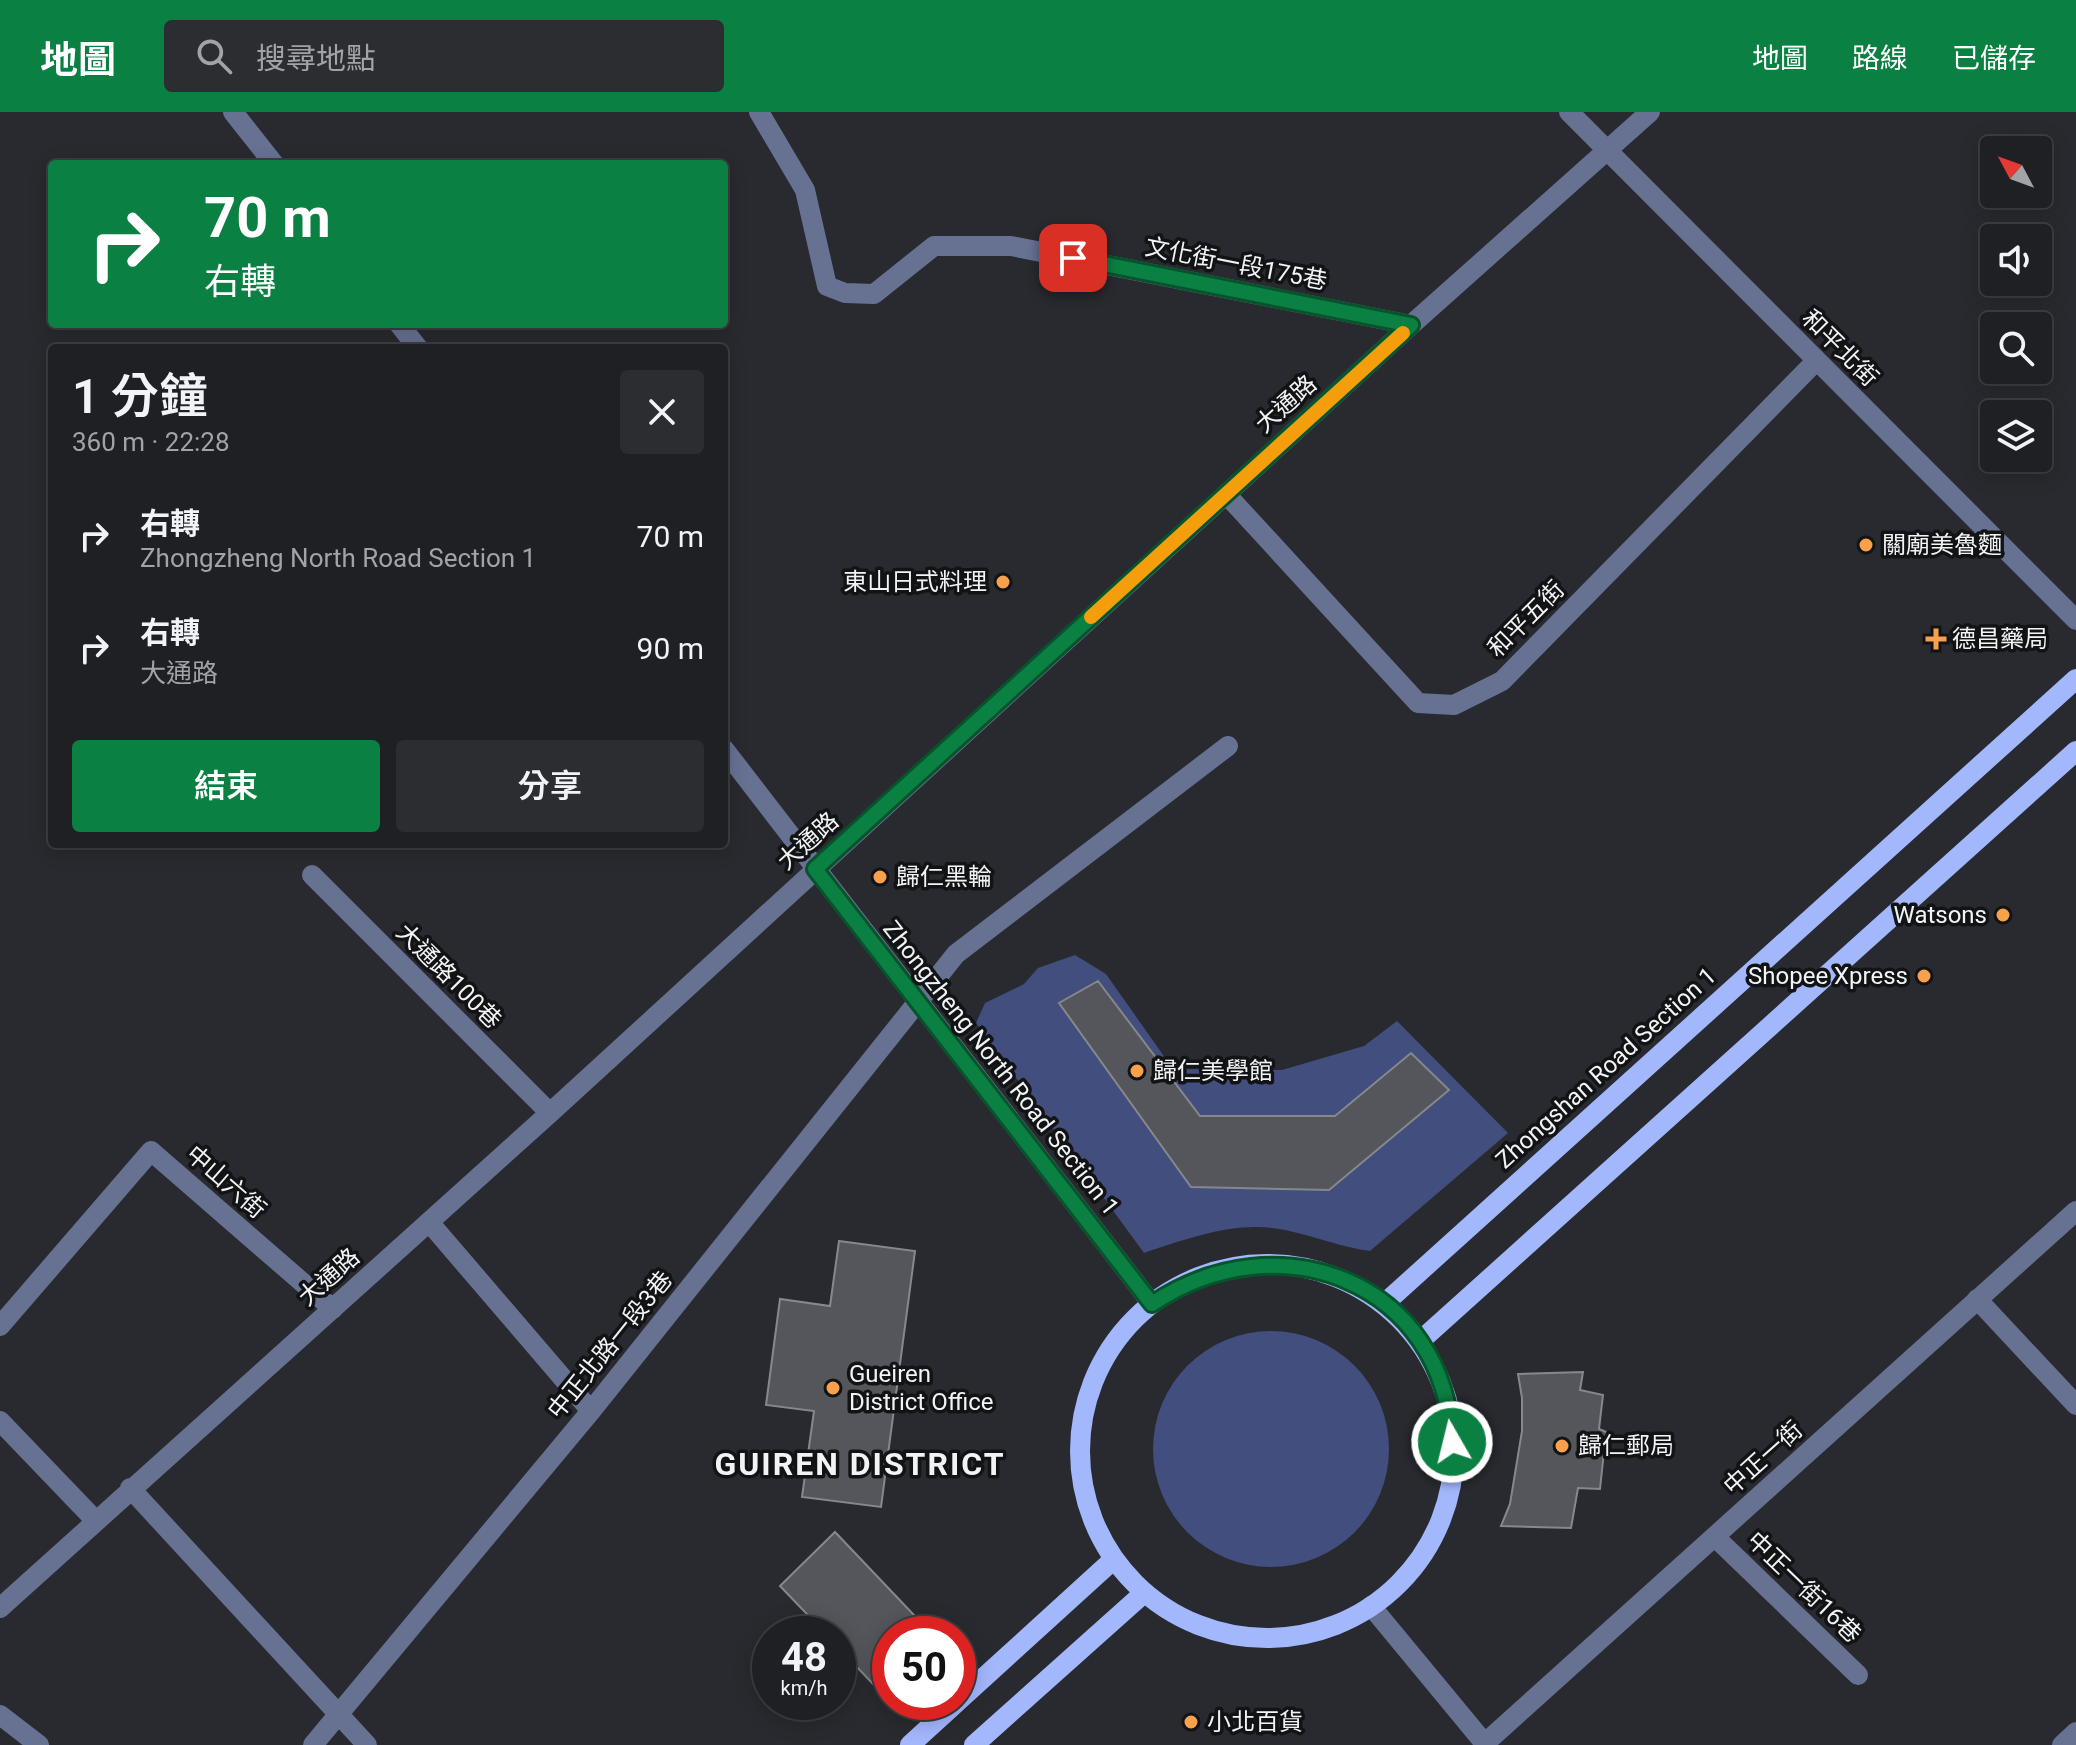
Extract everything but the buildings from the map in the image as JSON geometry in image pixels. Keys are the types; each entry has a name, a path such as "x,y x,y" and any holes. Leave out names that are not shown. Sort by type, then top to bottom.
{"main road":[{"name":"Zhongshan Road Section 1","path":"1385,1303 2076,679"},
{"path":"1419,1342 2076,751"},
{"path":"1269,1264 1318,1271 1354,1285 1385,1303 1419,1342 1440,1379 1451,1420 1451,1477 1445,1505 1429,1544 1403,1578 1371,1606 1335,1625 1296,1636 1255,1638 1215,1632 1177,1616 1144,1593 1113,1560 1097,1533 1081,1473 1080,1442 1084,1410 1109,1351 1128,1326 1173,1290 1219,1271 1269,1264"},
{"path":"976,1686 1113,1560"},
{"path":"974,1745 1144,1593"},
{"path":"910,1745 938,1720"}],"street":[{"path":"233,112 271,160"},
{"name":"文化街一段175巷","path":"759,112 805,190 827,286 845,293 874,294 934,246 1011,246 1411,325"},
{"name":"和平北街","path":"1569,112 2076,620"},
{"name":"大通路","path":"0,1608 550,1113 1411,325 1650,112"},
{"path":"402,328 415,344"},
{"name":"和平五街","path":"1226,494 1418,703 1454,705 1502,681 1816,361"},
{"name":"中正北路一段3巷","path":"313,1745 591,1411 956,954 1228,746"},
{"name":"Zhongzheng North Road Section 1","path":"728,754 1152,1304"},
{"name":"大通路100巷","path":"312,875 550,1113"},
{"name":"中山六街","path":"0,1326 151,1151 333,1309"},
{"name":"中正一街","path":"1484,1745 2076,1211"},
{"path":"429,1222 591,1411"},
{"path":"1977,1299 2076,1405"},
{"path":"0,1421 95,1520"},
{"path":"130,1488 367,1745"},
{"name":"中正一街16巷","path":"1715,1537 1858,1675"},
{"path":"1371,1606 1484,1745"},
{"path":"0,1715 39,1745"},
{"path":"2062,1745 2076,1732"}],"shaded area":[{"path":"1075,955 1106,974 1173,1069 1282,1070 1364,1046 1397,1021 1508,1133 1370,1251 1285,1230 1249,1227 1214,1232 1144,1253 976,1023 985,1003 1024,984 1038,968"},
{"path":"1271,1331 1294,1333 1316,1340 1337,1351 1354,1366 1369,1383 1380,1404 1387,1426 1387,1472 1380,1494 1369,1515 1354,1532 1337,1547 1316,1558 1294,1565 1271,1567 1248,1565 1226,1558 1205,1547 1188,1532 1173,1515 1162,1494 1155,1472 1153,1449 1155,1426 1162,1404 1173,1383 1188,1366 1205,1351 1226,1340 1248,1333"}],"slow traffic":[{"path":"1091,617 1403,333"}],"place":[{"name":"關廟美魯麵","path":"1866,545"},
{"name":"東山日式料理","path":"1003,582"},
{"name":"德昌藥局","path":"1936,639"},
{"name":"歸仁黑輪","path":"880,877"},
{"name":"Watsons","path":"2003,915"},
{"name":"Shopee Xpress","path":"1924,976"},
{"name":"歸仁美學館","path":"1137,1071"},
{"name":"Gueiren District Office","path":"833,1388"},
{"name":"歸仁郵局","path":"1562,1446"},
{"name":"小北百貨","path":"1191,1722"}],"district":[{"name":"GUIREN DISTRICT","path":"860,1464"}],"route":[{"path":"1073,258 1411,325 815,869 1152,1304 1195,1279 1244,1266 1294,1266 1342,1280 1385,1303 1419,1342 1440,1379 1451,1420 1452,1442"}]}
